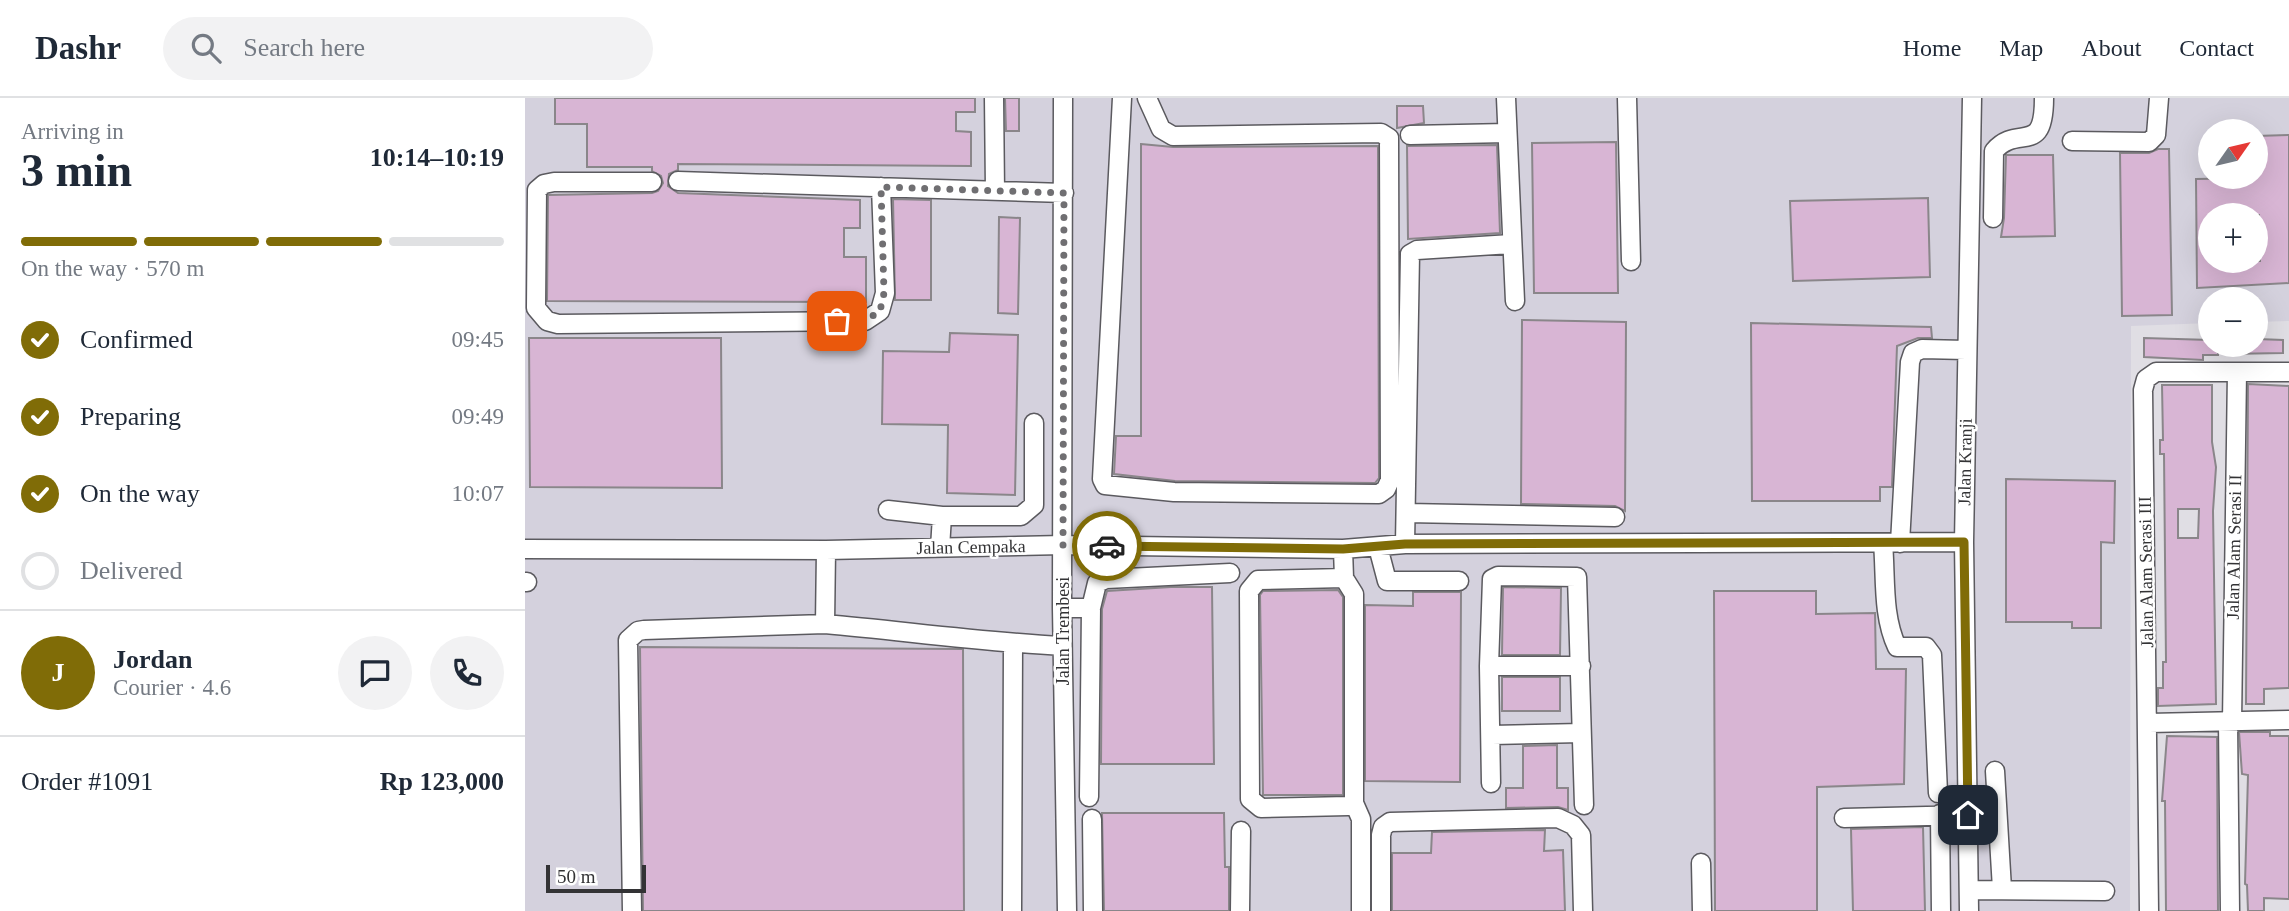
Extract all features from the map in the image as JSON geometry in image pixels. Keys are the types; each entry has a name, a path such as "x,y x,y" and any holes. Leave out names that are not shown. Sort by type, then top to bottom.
{"street":[{"path":"994,98 995,191"},
{"name":"Jalan Trembesi","path":"1063,98 1062,646 1067,911"},
{"path":"1122,98 1102,479 1105,485 1174,492 1379,494 1387,489 1390,480 1389,138 1381,133 1173,136 1161,129 1147,98"},
{"path":"1506,98 1515,301"},
{"path":"1627,98 1631,261"},
{"name":"Jalan Kranji","path":"1969,911 1964,542 1972,98"},
{"path":"1993,218 1994,151 2002,143 2036,133 2042,127 2044,98"},
{"path":"2072,141 2149,142 2156,135 2159,98"},
{"path":"1411,135 1507,133"},
{"path":"678,181 1064,193"},
{"path":"652,182 554,182 544,184 537,190 537,308 547,321 558,324 865,321 880,311 884,293 881,187"},
{"path":"1405,544 1410,254 1417,250 1511,244"},
{"path":"1938,793 1932,655 1926,647 1897,647 1886,604 1910,362 1913,353 1922,349 1966,350"},
{"name":"Jalan Alam Serasi III","path":"2149,911 2149,723 2143,390 2146,379 2156,372 2289,372"},
{"name":"Jalan Alam Serasi II","path":"2230,911 2230,722 2237,372"},
{"path":"888,510 942,516 1021,516 1030,512 1034,505 1034,423"},
{"path":"1407,513 1615,517"},
{"path":"1535,545 1536,515"},
{"path":"940,548 942,516"},
{"name":"Jalan Cempaka","path":"525,549 826,550 1063,545 1343,549 1405,544 1964,542"},
{"path":"1572,545 1572,577"},
{"path":"1161,547 1161,574"},
{"path":"1378,547 1387,581 1459,581"},
{"path":"1343,549 1343,578 1354,594 1354,803 1361,819 1361,911"},
{"path":"825,624 826,550"},
{"path":"1089,797 1091,608 1097,583 1105,579 1161,574 1230,573"},
{"path":"1491,783 1489,666 1492,579 1498,576 1572,577 1579,581 1584,805"},
{"path":"1343,578 1258,580 1251,584 1250,799 1261,808 1348,806 1354,803"},
{"path":"1062,608 1091,608"},
{"path":"632,911 628,640 638,631 825,624 980,638 1013,644 1062,646"},
{"path":"1012,911 1013,644"},
{"path":"1489,666 1581,666"},
{"path":"2149,723 2289,720"},
{"path":"1492,735 1581,733"},
{"path":"1995,771 2002,889"},
{"path":"1940,814 1941,911"},
{"path":"1844,818 1968,815"},
{"path":"1381,911 1381,835 1383,827 1390,822 1558,818 1573,825 1581,835 1583,911"},
{"path":"1092,819 1093,911"},
{"path":"1240,911 1241,831"},
{"path":"1701,863 1702,911"},
{"path":"1970,890 2105,891"}],"shaded area":[{"path":"525,98 2289,98 2289,321 2268,322 2268,287 2198,287 2198,323 2131,326 2130,911 525,911"}],"building":[{"path":"555,98 975,98 975,112 956,112 956,131 971,132 971,166 678,164 678,170 669,174 668,186 678,193 860,200 860,228 844,228 844,257 866,257 866,302 547,301 548,195 652,193 658,191 663,183 661,176 652,171 652,167 587,167 587,124 555,124"},
{"path":"1005,98 1019,98 1019,131 1006,131"},
{"path":"1397,106 1423,106 1424,123 1397,128"},
{"path":"2289,135 2289,283 2197,288 2196,179 2198,189 2268,189 2268,136"},
{"path":"1616,142 1618,293 1534,293 1532,143"},
{"path":"1141,144 1173,147 1378,146 1379,478 1375,483 1175,481 1114,474 1116,436 1141,436"},
{"path":"1497,145 1500,233 1408,239 1407,146"},
{"path":"2158,149 2169,149 2172,315 2122,316 2120,153 2149,153"},
{"path":"2006,155 2053,155 2055,236 2001,237"},
{"path":"1928,198 1930,277 1793,281 1790,201"},
{"path":"893,199 931,200 931,300 895,300"},
{"path":"999,217 1020,218 1018,314 998,313"},
{"path":"1522,320 1626,322 1625,511 1615,506 1521,504"},
{"path":"1751,323 1931,327 1932,338 1918,338 1897,346 1892,487 1880,487 1880,501 1752,501"},
{"path":"950,333 1018,335 1015,495 947,493 948,425 882,424 883,351 949,352"},
{"path":"529,338 721,338 722,488 530,487"},
{"path":"2144,338 2198,340 2198,357 2203,357 2203,360 2144,357"},
{"path":"2268,339 2283,340 2283,353 2268,353"},
{"path":"2248,384 2289,386 2289,688 2264,689 2264,704 2246,704"},
{"path":"2162,385 2212,385 2212,442 2216,467 2213,511 2216,704 2158,706 2158,688 2163,688 2163,662 2166,662 2164,454 2160,454 2160,440 2163,440","holes":["2178,509 2199,509 2198,538 2178,538"]},
{"path":"2006,479 2115,481 2114,543 2101,542 2101,628 2072,628 2072,622 2006,622"},
{"path":"1212,587 1214,764 1101,764 1102,609 1107,591"},
{"path":"1503,587 1561,588 1560,655 1502,655"},
{"path":"1338,590 1343,597 1343,795 1263,795 1260,595 1263,591"},
{"path":"1714,591 1816,591 1816,614 1875,613 1876,669 1906,669 1904,784 1817,787 1817,911 1715,911"},
{"path":"1413,592 1461,592 1460,782 1365,781 1365,605 1413,606"},
{"path":"640,647 963,649 964,911 643,911"},
{"path":"1502,677 1560,677 1560,711 1502,711"},
{"path":"2239,732 2270,732 2270,736 2289,736 2289,899 2264,898 2264,911 2248,911 2245,884 2248,775 2242,774"},
{"path":"2167,736 2217,737 2218,911 2166,911 2165,801 2162,801"},
{"path":"1557,745 1557,788 1568,788 1568,810 1558,807 1506,808 1506,788 1523,788 1523,746"},
{"path":"1102,813 1224,813 1225,867 1229,867 1229,911 1104,911"},
{"path":"1923,827 1925,911 1853,911 1851,829"},
{"path":"1545,830 1544,851 1563,850 1565,911 1392,911 1392,853 1431,853 1432,832"}],"way so far":[{"path":"837,321 865,321 880,311 884,293 881,187 1064,193 1063,545 1107,546"}],"route":[{"path":"1107,546 1343,549 1405,544 1964,542 1968,815"}]}
